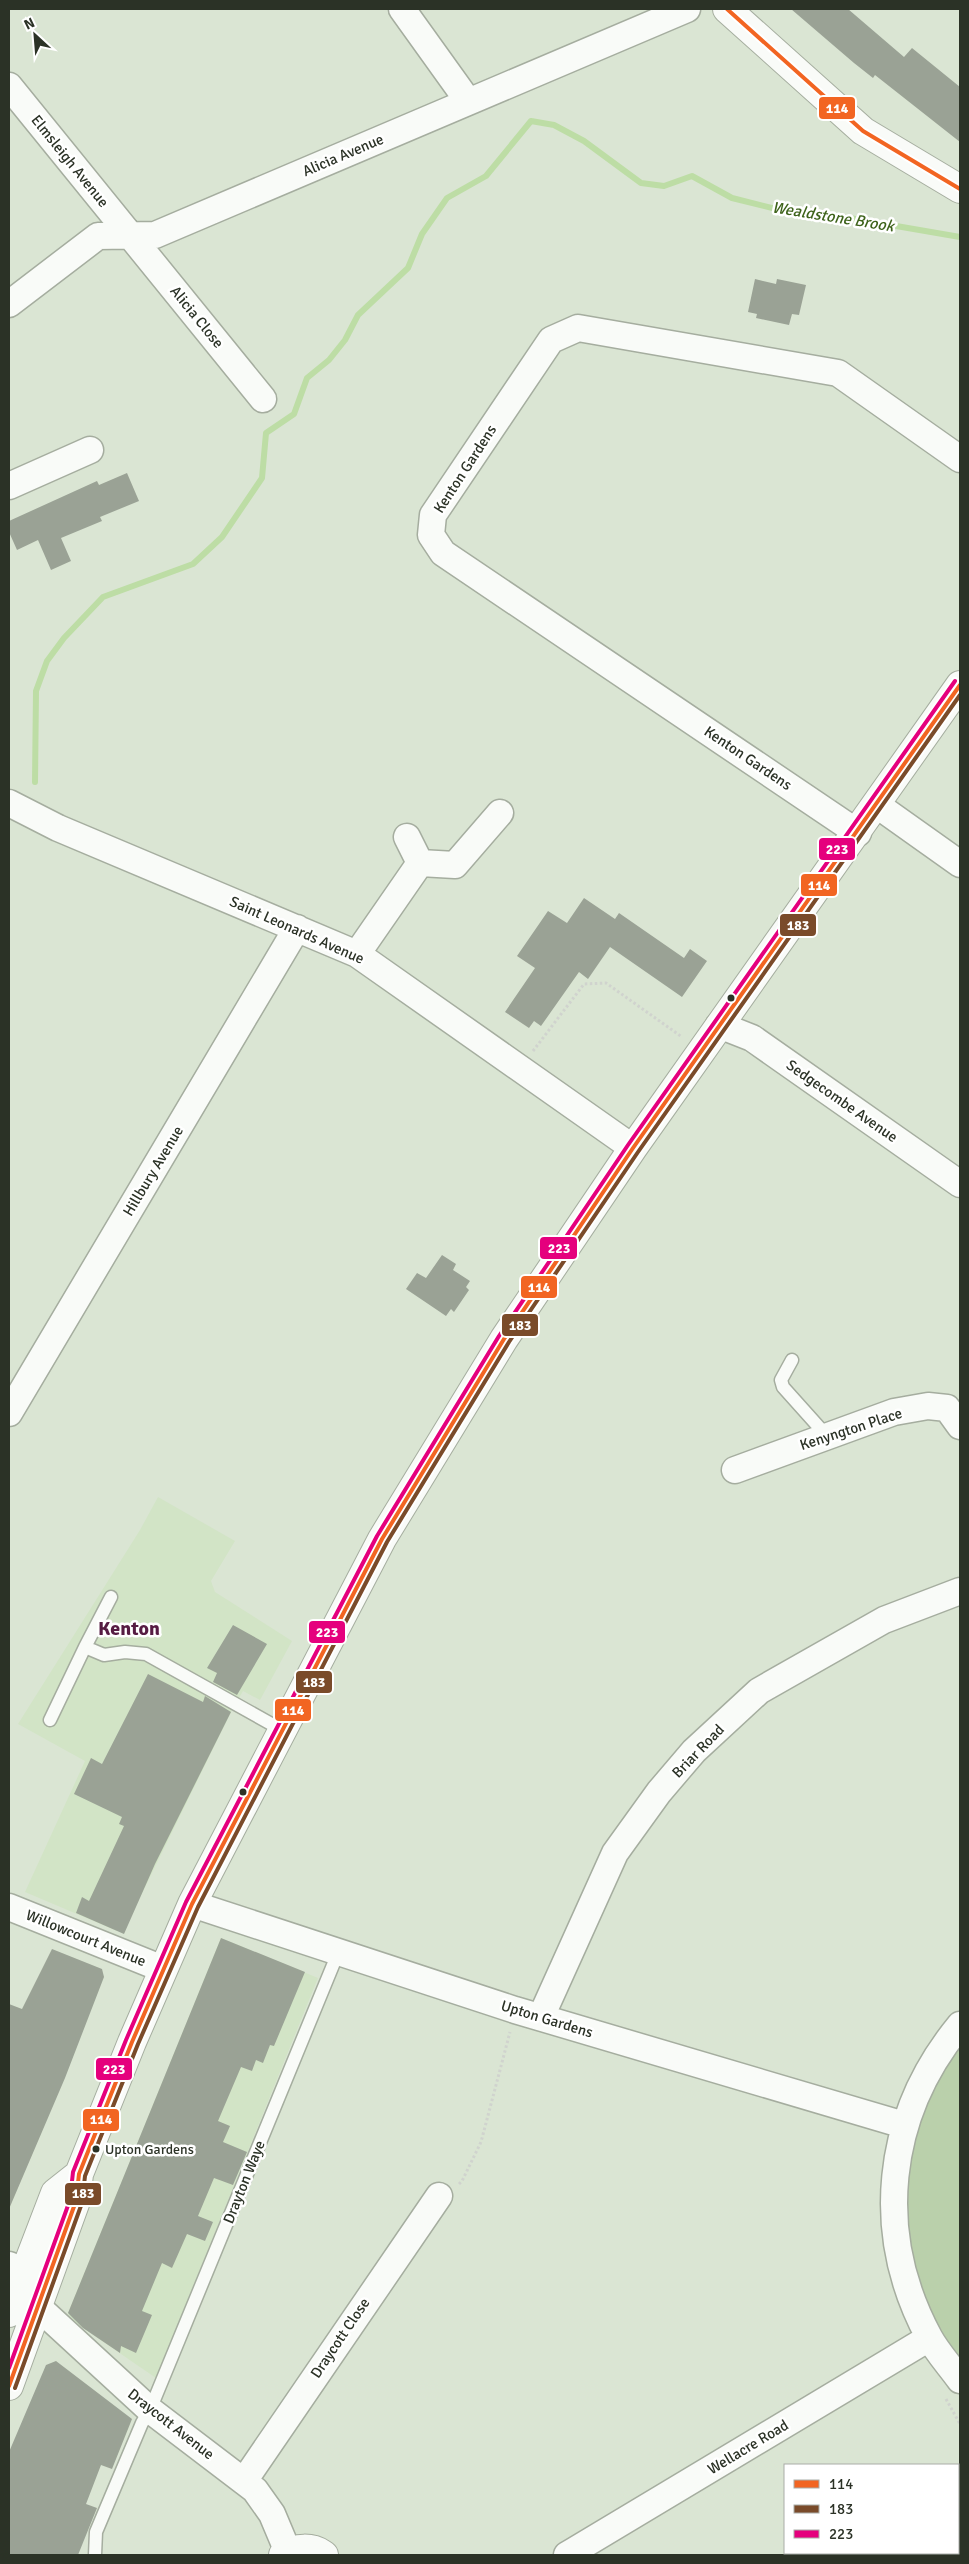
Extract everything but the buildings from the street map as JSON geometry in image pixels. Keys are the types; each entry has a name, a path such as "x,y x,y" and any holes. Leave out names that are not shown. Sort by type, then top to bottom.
{"main road":[{"path":"727,9 864,131 960,189"},
{"path":"9,2386 76,2201 79,2174 163,1969 192,1904 382,1539 504,1339 633,1148 701,1050 858,833 960,686"},
{"path":"9,2313 17,2268 55,2193 79,2174"},
{"name":"Draycott Avenue","path":"285,2554 310,2548 324,2555"}],"street":[{"path":"402,9 468,101"},
{"name":"Alicia Avenue","path":"9,304 98,236 155,235 687,9"},
{"name":"Elmsleigh Avenue","path":"9,86 131,235"},
{"name":"Alicia Close","path":"131,235 263,399"},
{"name":"Kenton Gardens","path":"858,833 442,553 431,535 433,515 551,340 578,328 838,373 960,460"},
{"path":"9,486 90,450"},
{"name":"Saint Leonards Avenue","path":"10,804 58,828 357,954 633,1148"},
{"path":"876,805 960,864"},
{"path":"420,864 454,865 500,813"},
{"path":"407,837 420,864"},
{"path":"357,954 420,864"},
{"name":"Hillbury Avenue","path":"9,1413 297,928"},
{"name":"Sedgecombe Avenue","path":"719,1025 752,1038 960,1184"},
{"name":"Kenyngton Place","path":"735,1470 894,1412 928,1406 947,1408 960,1426"},
{"name":"Briar Road","path":"541,2017 615,1852 659,1792 694,1751 768,1686 884,1620 960,1591"},
{"name":"Upton Gardens","path":"192,1904 515,2010 904,2125"},
{"name":"Willowcourt Avenue","path":"9,1907 163,1969"},
{"path":"958,2033 943,2047 924,2080 904,2125 894,2176 893,2214 898,2254 912,2300 929,2338 960,2380"},
{"name":"Draycott Close","path":"244,2481 438,2196"},
{"name":"Draycott Avenue","path":"38,2306 150,2410 244,2481 265,2501 285,2554"},
{"name":"Wellacre Road","path":"581,2552 929,2338"}],"lane":[{"path":"792,1360 782,1380 783,1387 826,1436"},
{"path":"50,1720 111,1597"},
{"path":"85,1648 104,1655 125,1652 146,1654 282,1730"},
{"name":"Drayton Waye","path":"95,2555 96,2532 142,2423 150,2410 338,1953"}],"path":[{"path":"520,1068 584,984 606,984 701,1050"},
{"path":"438,2196 462,2181 480,2142 515,2010"}],"shaded area":[{"path":"158,1497 235,1541 211,1581 215,1592 292,1641 260,1700 243,1691 125,1928 117,1931 25,1892 85,1761 18,1724 140,1530"},
{"path":"221,1938 318,1978 156,2378 70,2319 68,2313"},
{"path":"960,2043 960,2360 940,2333 925,2304 914,2272 908,2240 906,2206 907,2173 913,2140 922,2109 934,2083"}],"waterway":[{"name":"Wealdstone Brook","path":"35,782 36,691 47,661 64,638 103,597 193,564 222,537 262,478 266,433 294,414 307,378 329,360 345,340 358,315 408,268 422,234 447,198 486,176 531,121 554,125 584,141 641,183 664,186 692,176 732,198 800,215 844,217 960,237"}],"transit line":[{"name":"114","path":"727,9 863,131 960,189"},
{"name":"223","path":"9,2368 70,2200 73,2172 126,2040 186,1902 377,1536 499,1336 628,1145 955,681"},
{"name":"114","path":"9,2386 76,2201 79,2174 132,2042 192,1904 382,1539 504,1339 633,1148 960,685"},
{"name":"183","path":"15,2388 82,2203 85,2176 138,2044 198,1907 387,1542 509,1342 638,1152 960,695"}],"place":[{"name":"Upton Gardens","path":"96,2149"}],"district":[{"name":"Kenton","path":"129,1628"}]}
